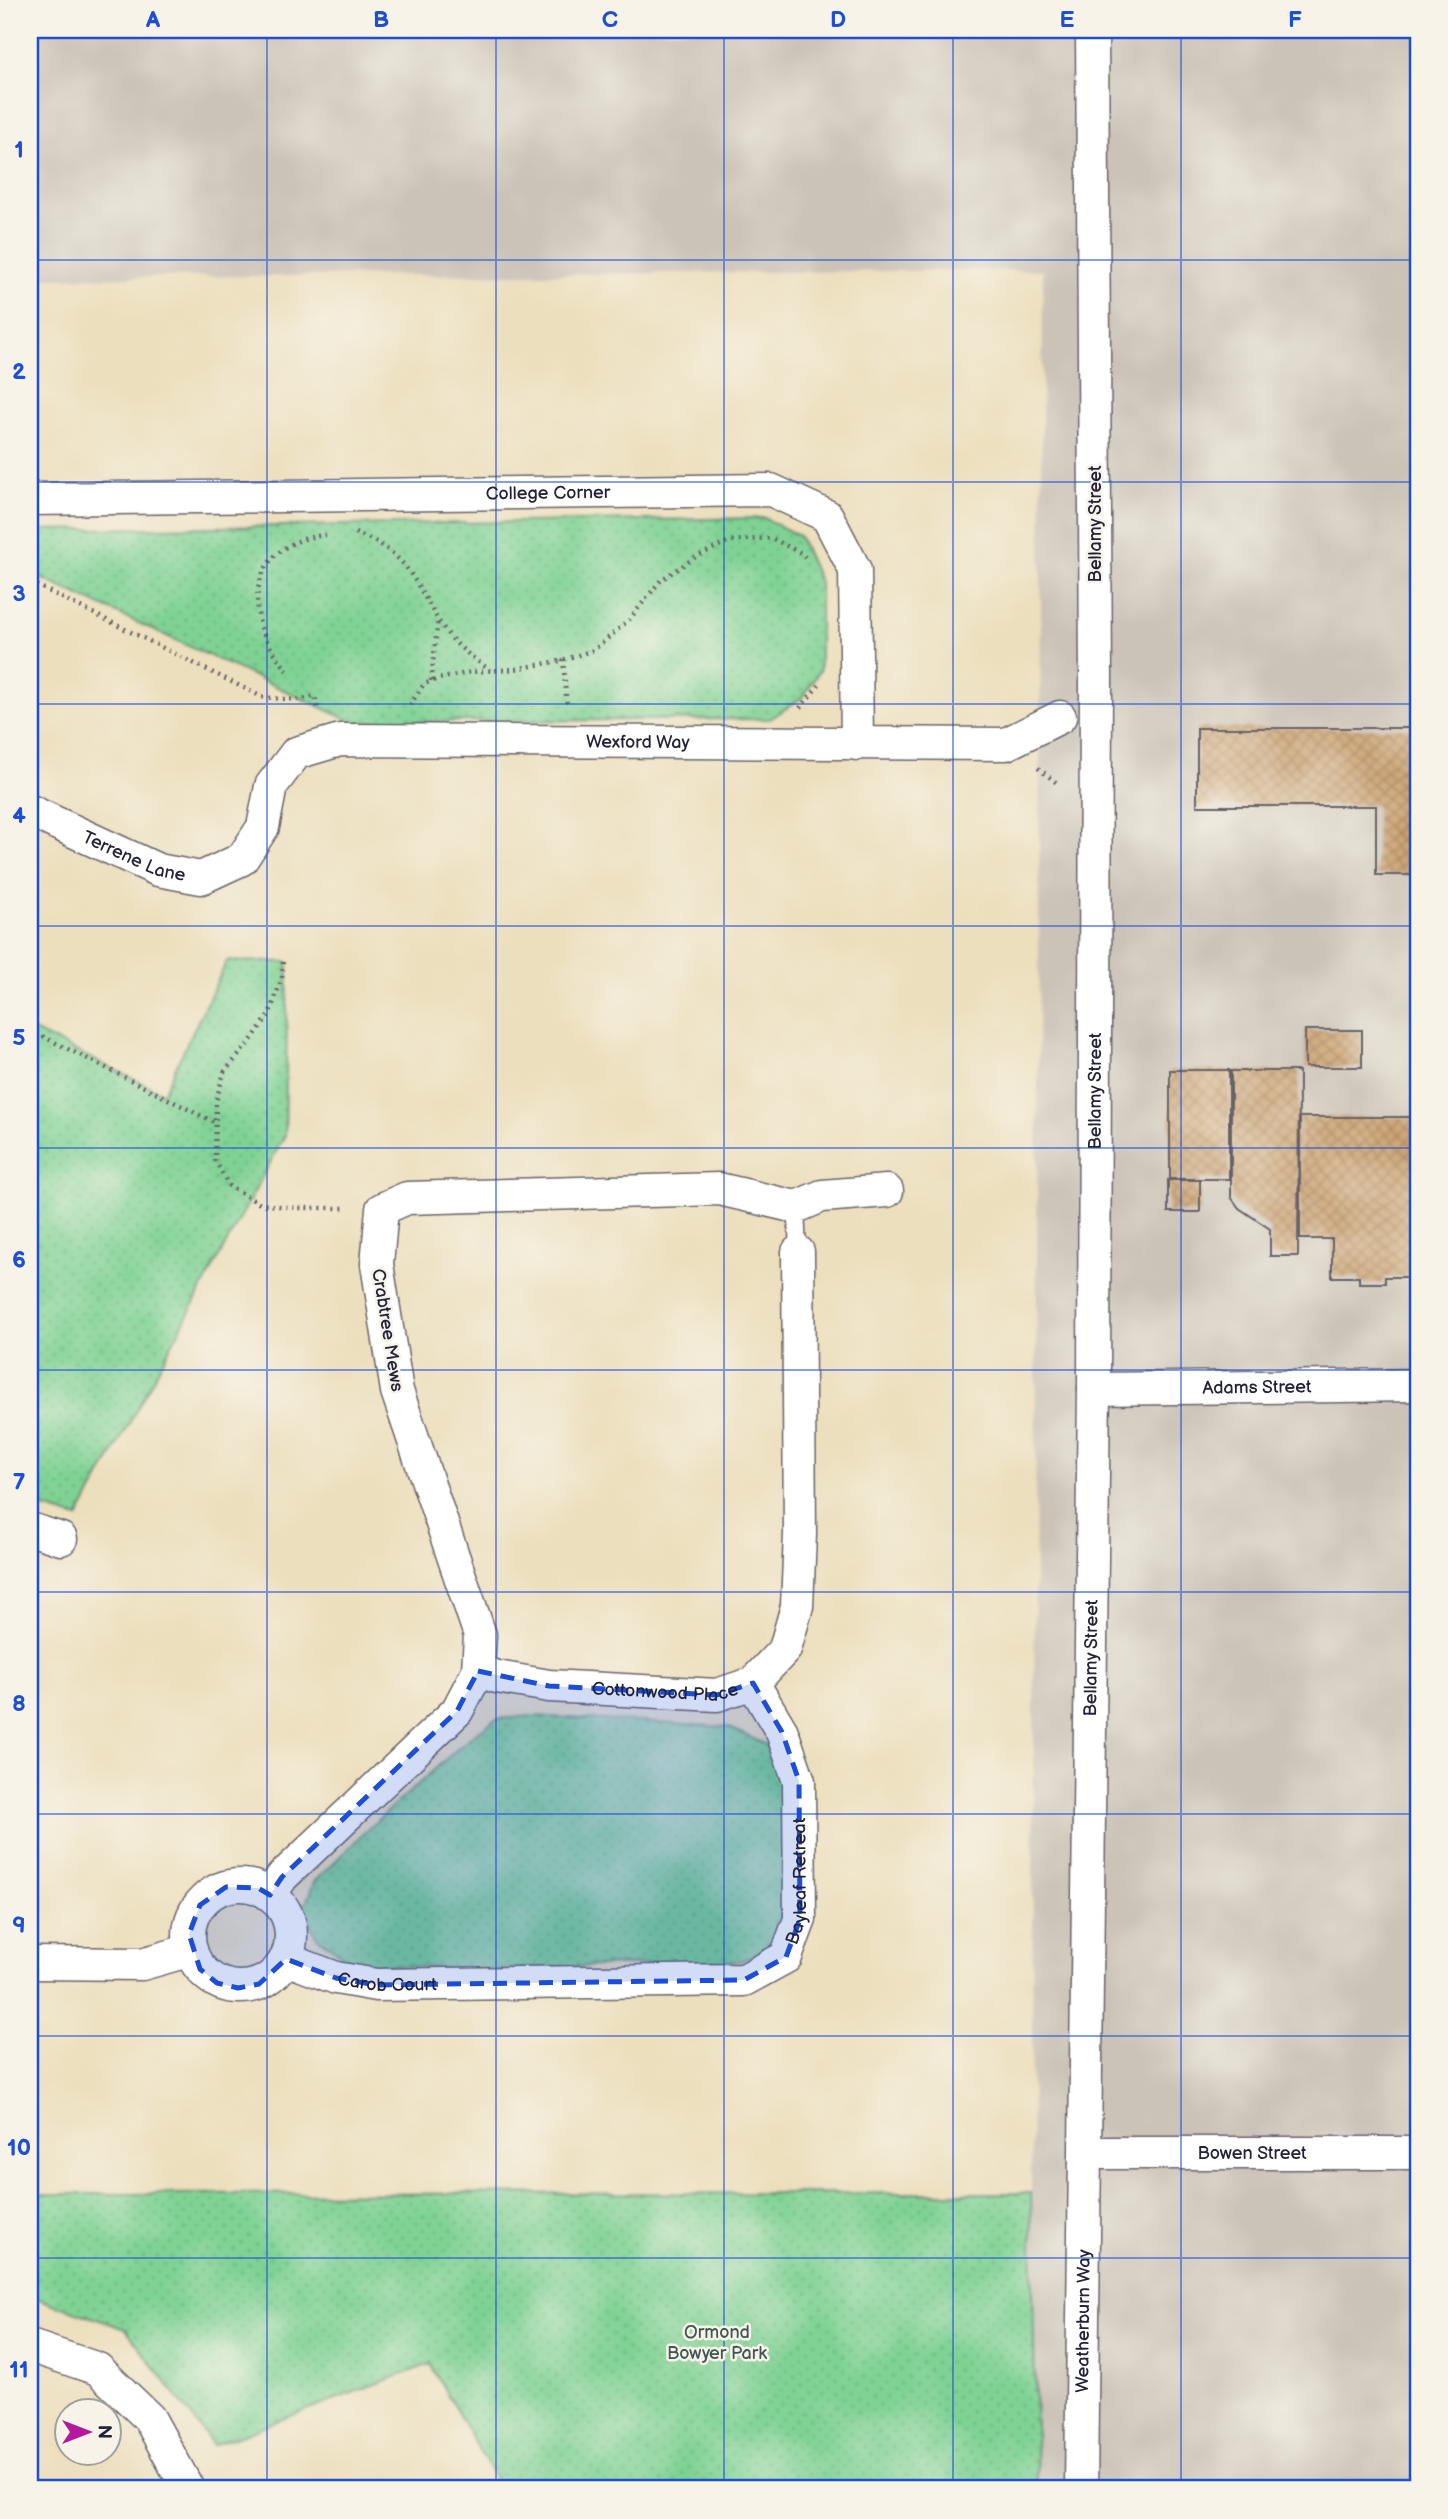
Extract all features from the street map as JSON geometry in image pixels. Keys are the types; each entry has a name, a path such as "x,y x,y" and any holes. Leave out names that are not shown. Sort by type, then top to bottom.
{"street":[{"name":"Bellamy Street","path":"1086,2153 1094,1389 1096,826 1092,30"},
{"name":"College Corner","path":"30,499 771,490 827,516 855,570 857,744"},
{"name":"Wexford Way","path":"296,753 340,740 1006,744 1060,717"},
{"name":"Terrene Lane","path":"30,811 158,870 201,878 242,859 264,827 271,786 296,753"},
{"path":"382,1209 407,1198 719,1189 796,1207 822,1196 887,1191"},
{"name":"Crabtree Mews","path":"382,1209 377,1264 397,1391 480,1635 478,1671"},
{"name":"Cottonwood Place","path":"478,1671 549,1686 717,1695 753,1683 785,1649 797,1606 800,1534 798,1252"},
{"name":"Adams Street","path":"1094,1389 1418,1385"},
{"path":"30,1529 61,1539"},
{"path":"270,1895 282,1877 457,1711 478,1671"},
{"name":"Bayleaf Retreat","path":"492,1985 744,1980 786,1957 800,1919 799,1781 782,1732 753,1683"},
{"path":"242,1885 258,1888 270,1895 284,1909 290,1925 291,1942 286,1959 277,1973 259,1984 238,1988 218,1983 200,1969 191,1950 189,1934 192,1918 200,1905 212,1894 226,1887 242,1885"},
{"path":"30,1962 142,1964 191,1950"},
{"name":"Carob Court","path":"286,1959 336,1978 376,1985 492,1985"},
{"name":"Bowen Street","path":"1086,2153 1418,2153"},
{"name":"Weatherburn Way","path":"1081,2489 1086,2153"},
{"path":"30,2346 99,2369 149,2418 188,2489"}],"lane":[{"name":"Cottonwood Place","path":"796,1207 798,1252"}],"path":[{"path":"353,532 378,541 395,555 414,576 447,633 469,656 491,671"},
{"path":"287,671 260,626 257,590 271,558 291,542 331,534"},
{"path":"400,712 413,703 424,684 431,681 471,672 515,669 559,661 594,650 629,620 661,580 694,558 729,541 771,538 801,553 807,561"},
{"path":"30,582 262,697 296,700 315,696 316,708 322,712"},
{"path":"431,681 438,618"},
{"path":"797,710 819,686 822,673"},
{"path":"1035,766 1052,777 1096,826"},
{"path":"283,962 282,978 269,1015 224,1072 216,1101 215,1160 229,1186 260,1204 296,1208 382,1209"},
{"path":"30,1030 216,1123"}],"highlighted area":[{"path":"478,1671 549,1686 717,1695 753,1683 782,1732 799,1781 800,1919 786,1957 744,1980 376,1985 336,1978 286,1959 259,1984 238,1988 217,1983 200,1969 189,1934 200,1905 226,1887 258,1888 270,1895 282,1877 457,1711"}],"shaded area":[{"path":"30,30 1418,30 1418,2489 1037,2489 1031,2193 1043,270 30,278"}],"green space":[{"path":"764,518 799,536 820,583 820,670 803,697 770,719 353,722 30,573 30,530"},
{"path":"227,961 288,962 285,1135 78,1518 30,1504 30,1029 163,1093"},
{"path":"532,1716 728,1727 771,1747 784,1785 782,1920 766,1952 740,1961 486,1970 354,1964 316,1936 304,1908 314,1882 370,1827 473,1735 496,1719"},
{"name":"Ormond Bowyer Park","path":"1031,2193 1037,2489 501,2489 430,2364 213,2445 126,2329 30,2296 30,2194"}],"building":[{"path":"1197,728 1418,728 1418,875 1376,875 1376,806 1197,806"},
{"path":"1305,1030 1362,1030 1362,1067 1305,1067"},
{"path":"1170,1070 1229,1070 1229,1179 1170,1179"},
{"path":"1231,1071 1299,1071 1298,1256 1270,1256 1270,1229 1239,1208 1231,1197"},
{"path":"1300,1117 1418,1117 1418,1277 1385,1277 1385,1283 1359,1283 1359,1277 1332,1277 1332,1239 1300,1239"},
{"path":"1168,1180 1200,1180 1200,1212 1168,1212"}]}
